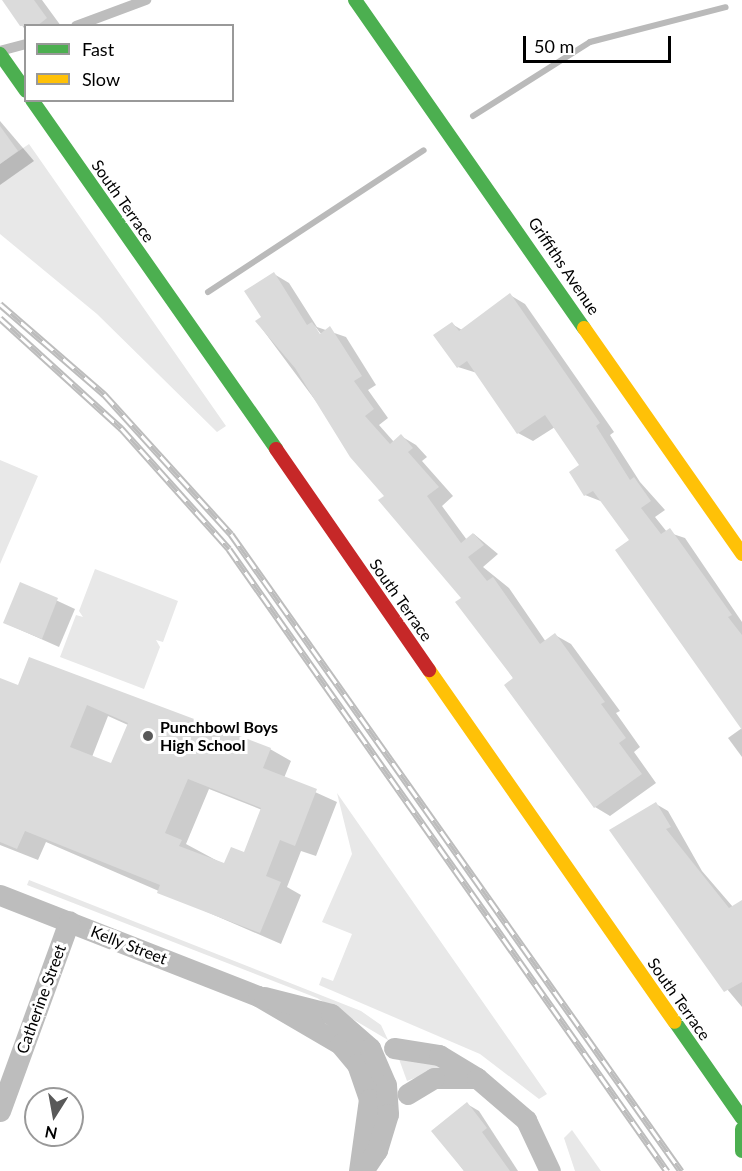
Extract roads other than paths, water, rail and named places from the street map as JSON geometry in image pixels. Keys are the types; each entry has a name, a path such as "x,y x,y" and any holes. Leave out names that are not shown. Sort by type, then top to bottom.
{"street":[{"name":"Griffiths Avenue","path":"355,0 448,127 742,554"},
{"path":"0,53 24,88"},
{"name":"South Terrace","path":"33,102 742,1118"},
{"name":"Kelly Street","path":"0,895 258,996 331,1014 386,1085 388,1114 377,1150 361,1171"},
{"name":"Catherine Street","path":"0,1111 69,921"},
{"path":"394,1048 439,1055 477,1078 526,1120 550,1171"},
{"path":"407,1094 434,1078 477,1078"},
{"path":"742,1129 742,1151"}],"lane":[{"path":"81,24 146,0"},
{"path":"0,53 24,45"}],"waterway":[{"path":"473,116 590,42 726,7"},
{"path":"208,292 424,150"}],"railway":[{"path":"0,304 104,394 231,534 681,1171"},
{"path":"0,318 121,428 229,549 667,1171"}],"place":[{"name":"Punchbowl Boys High School","path":"148,736"}]}
